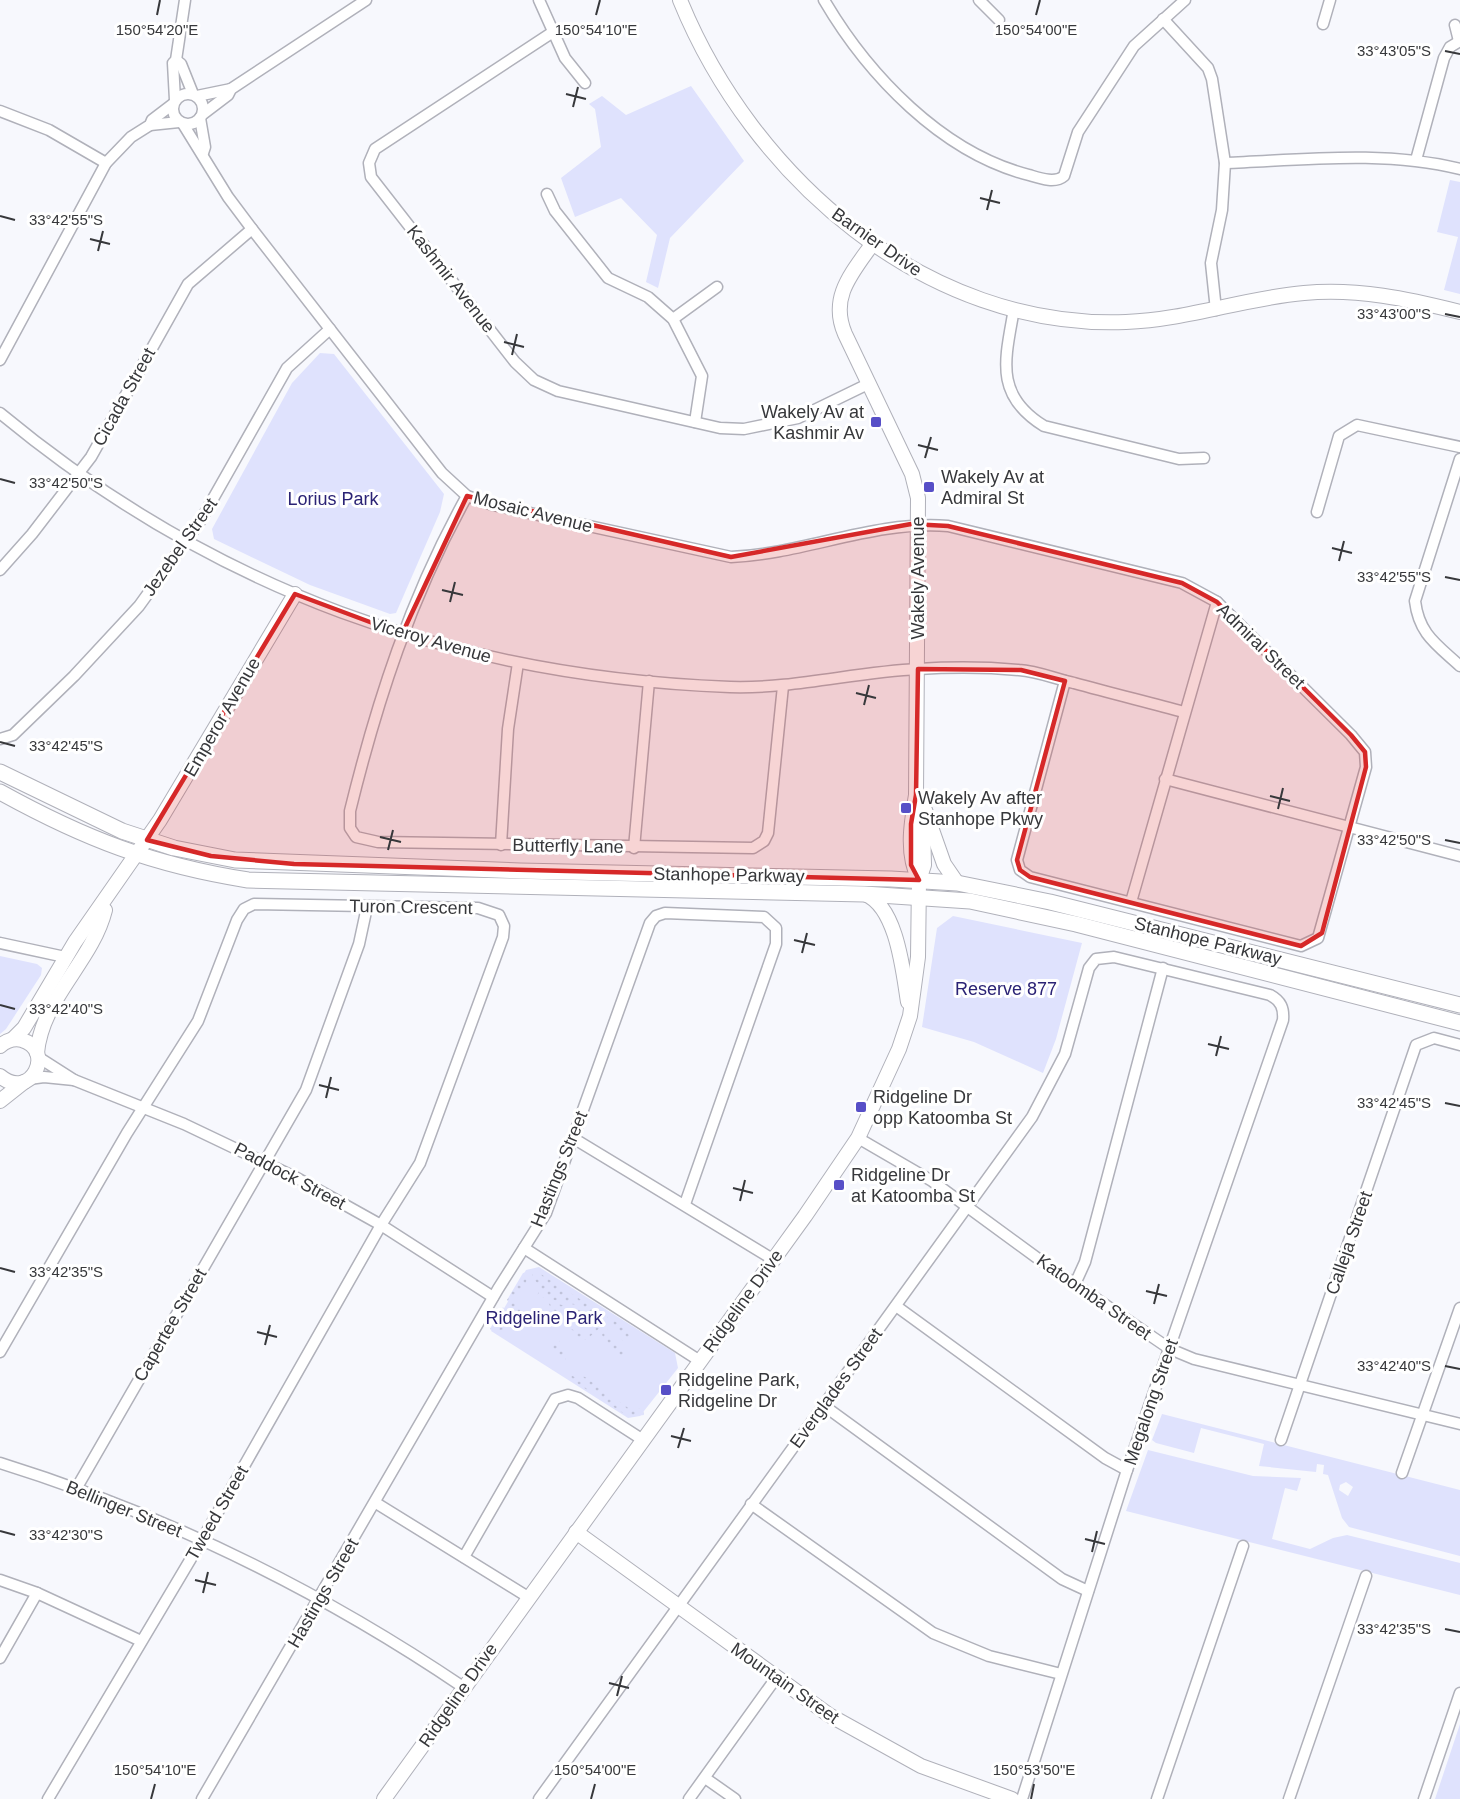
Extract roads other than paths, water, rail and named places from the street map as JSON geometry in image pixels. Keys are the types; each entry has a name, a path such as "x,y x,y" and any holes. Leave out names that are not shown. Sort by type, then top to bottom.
{"main road":[{"name":"Stanhope Parkway","path":"0,772 95,820 147,840 219,857 294,864 919,880 957,883 1050,902 1460,1005"},
{"name":"Stanhope Parkway","path":"0,792 84,834 137,856 203,873 248,880 864,894 970,901 1076,924 1460,1023"}],"street":[{"path":"181,123 174,115 173,63 176,60 185,0"},
{"path":"150,125 152,120 183,94 195,95 231,89 366,0"},
{"path":"539,0 571,68 585,83"},
{"name":"Barnier Drive","path":"680,0 706,57 754,129 806,187 873,243 940,283 1014,309 1060,318 1111,322 1167,319 1289,294 1347,291 1397,297 1460,312"},
{"path":"824,0 876,74 914,109 980,158 997,166 1050,180 1064,176 1074,143 1092,110 1134,46 1185,0"},
{"path":"979,0 999,20"},
{"path":"1323,24 1330,0"},
{"path":"1163,19 1208,68 1225,163 1222,210 1210,263 1216,310"},
{"path":"1416,160 1444,58 1450,47 1459,41 1455,25"},
{"name":"Kashmir Avenue","path":"553,32 375,148 370,156 368,170 515,362 534,380 558,391 694,422 738,429 788,421 868,384"},
{"path":"176,60 181,64 195,95 202,104 201,116"},
{"path":"0,360 106,163 131,137 150,125 193,124 228,95 231,89"},
{"path":"0,111 49,130 106,163"},
{"name":"Mosaic Avenue","path":"201,116 205,147 203,153"},
{"name":"Mosaic Avenue","path":"181,123 198,150 203,153 218,182 252,229 442,473 467,496 493,505 731,557 759,555 920,524"},
{"path":"1225,163 1347,158 1416,160 1460,170"},
{"path":"547,194 555,211 608,278 648,297 673,320 702,376 694,422"},
{"name":"Cicada Street","path":"0,570 32,534 78,475 102,438 188,284 252,229"},
{"name":"Wakely Avenue","path":"873,243 844,286 838,308 840,324 912,474 918,498 920,524 916,795 923,825 924,866 919,880"},
{"path":"673,320 717,287"},
{"path":"1014,309 1005,364 1006,382 1027,415 1044,426 1168,457 1204,458"},
{"name":"Jezebel Street","path":"0,740 13,735 74,676 139,606 216,495 287,368 330,329"},
{"name":"Viceroy Avenue","path":"0,413 78,475 185,542 295,594 402,634 518,663 649,681 730,687 783,686 918,669 1021,670 1184,711"},
{"path":"1317,512 1339,436 1357,425 1460,447"},
{"path":"1460,459 1415,601 1417,620 1432,640 1460,666"},
{"path":"402,634 430,568 467,496"},
{"name":"Admiral Street","path":"920,524 962,529 1182,583 1217,602 1351,735 1365,752 1366,767 1350,828"},
{"name":"Emperor Avenue","path":"107,900 147,840 295,594"},
{"path":"1131,902 1217,602"},
{"name":"Butterfly Lane","path":"402,634 374,716 349,820 353,835 361,840 748,849 764,841 769,825 783,686"},
{"path":"501,845 505,768 518,663"},
{"path":"634,848 649,681"},
{"path":"1065,681 1017,860 1020,870 1030,876 1301,946 1310,943 1322,933 1350,828"},
{"path":"1165,779 1460,856"},
{"path":"916,795 929,816 944,864 957,883"},
{"name":"Ridgeline Drive","path":"384,1799 774,1260 858,1138 899,1049 910,1016 918,957 919,880"},
{"path":"864,894 879,901 892,927 902,961 910,1016"},
{"path":"4,1042 24,1028 65,957 107,900"},
{"path":"0,1101 37,1070 39,1035 48,1014 93,938 107,900"},
{"name":"Turon Crescent","path":"0,1352 143,1107 202,1013 237,920 244,909 254,904 485,908 499,915 504,926 503,937 426,1152 381,1225"},
{"name":"Capertee Street","path":"76,1489 306,1090 359,944 367,907"},
{"name":"Hastings Street","path":"202,1799 376,1503 493,1297 546,1213 653,920 665,913 758,915 770,920 777,933 776,944 685,1204"},
{"path":"0,943 65,957"},
{"name":"Everglades Street","path":"539,1799 1032,1117 1054,1080 1065,1054 1089,968 1096,959 1114,957 1163,968"},
{"path":"1075,1284 1085,1262 1163,968"},
{"name":"Megalong Street","path":"1022,1799 1127,1470 1281,1029 1282,1006 1279,1000 1270,995 1163,968"},
{"name":"Calleja Street","path":"1281,1440 1416,1045 1434,1038 1460,1045"},
{"path":"4,1042 25,1041 37,1055"},
{"name":"Paddock Street","path":"37,1055 75,1080 143,1107 264,1161 381,1225 493,1297"},
{"path":"0,1077 12,1083 27,1080"},
{"name":"Paddock Street","path":"27,1080 44,1077 75,1080"},
{"path":"573,1138 774,1260"},
{"name":"Katoomba Street","path":"858,1138 917,1171 1170,1349 1194,1359 1460,1424"},
{"name":"Tweed Street","path":"48,1799 202,1540 381,1225"},
{"path":"524,1248 700,1360"},
{"path":"896,1306 1105,1458 1127,1470"},
{"path":"1402,1473 1460,1308"},
{"path":"464,1557 555,1399 568,1395 578,1398 643,1440"},
{"path":"823,1405 1062,1579 1088,1592"},
{"name":"Bellinger Street","path":"0,1463 76,1489 202,1540 319,1600 402,1647 463,1687"},
{"path":"376,1503 528,1597"},
{"path":"751,1504 933,1633 989,1656 1061,1674"},
{"name":"Mountain Street","path":"576,1532 829,1715 890,1751 956,1781 1012,1799"},
{"path":"1157,1799 1243,1546"},
{"path":"1289,1799 1366,1576"},
{"path":"0,1580 37,1593 141,1641"},
{"path":"0,1658 37,1593"},
{"path":"689,1799 776,1678"},
{"path":"1424,1799 1460,1694"},
{"path":"705,1778 735,1799"}],"place":[{"name":"Wakely Av at Kashmir Av","path":"876,422"},
{"name":"Wakely Av at Admiral St","path":"929,487"},
{"name":"Wakely Av after Stanhope Pkwy","path":"906,808"},
{"name":"Ridgeline Dr opp Katoomba St","path":"861,1107"},
{"name":"Ridgeline Dr at Katoomba St","path":"839,1185"},
{"name":"Ridgeline Park, Ridgeline Dr","path":"666,1390"}],"park label":[{"name":"Lorius Park","path":"333,499"},
{"name":"Reserve 877","path":"1006,989"},
{"name":"Ridgeline Park","path":"544,1318"}]}
